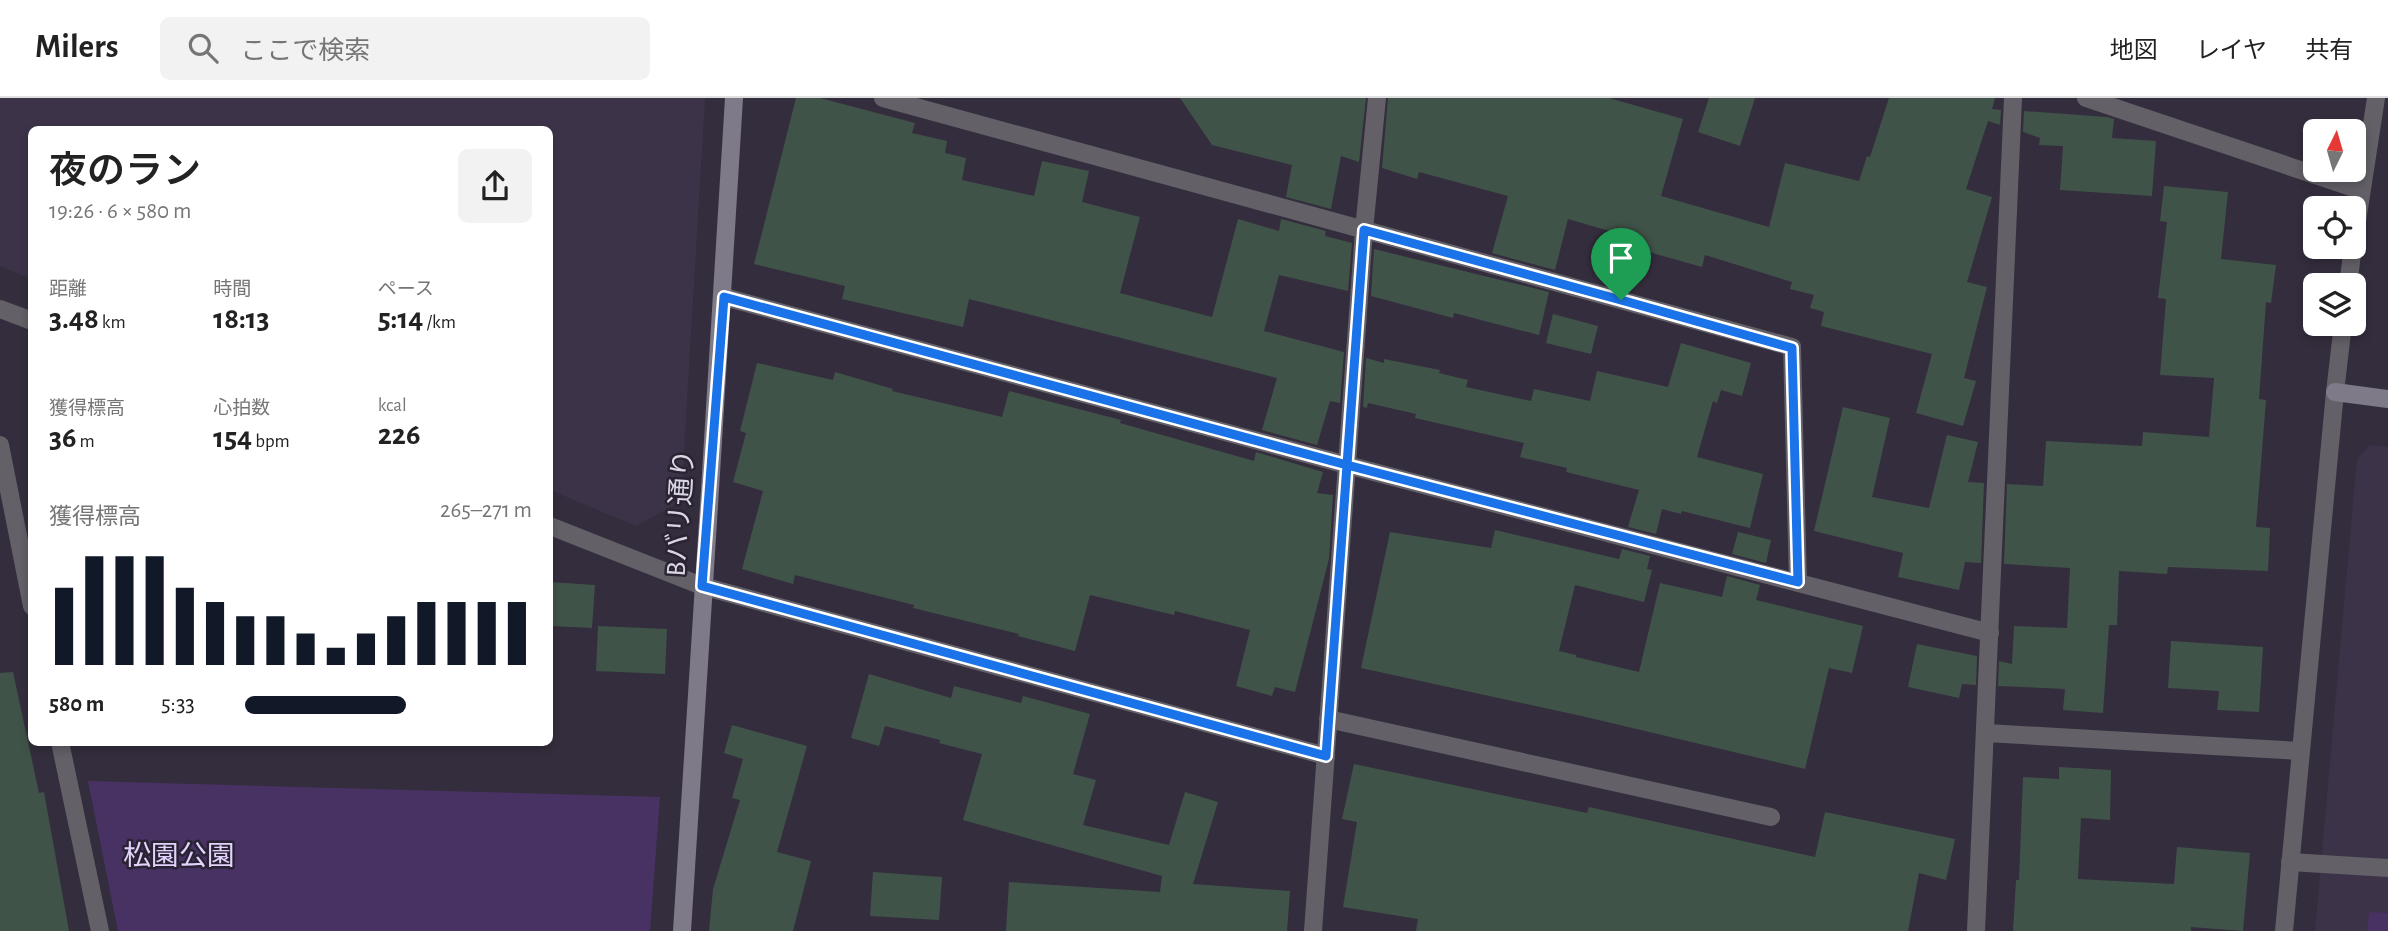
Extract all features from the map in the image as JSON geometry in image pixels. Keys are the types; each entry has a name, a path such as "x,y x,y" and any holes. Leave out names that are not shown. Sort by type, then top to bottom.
{"street":[{"name":"Bバリ通り","path":"682,931 702,586 724,297 734,98"},
{"path":"883,98 1792,348 1798,582"},
{"path":"1313,931 1364,230 1377,98"},
{"path":"1976,931 2013,98"},
{"path":"2086,98 2360,190"},
{"path":"2359,196 2376,98"},
{"path":"724,297 1990,634"},
{"path":"0,309 28,320"},
{"path":"2284,931 2341,336"},
{"path":"2334,392 2388,399"},
{"path":"0,445 5,509 28,592"},
{"path":"553,527 702,586 1326,756"},
{"path":"1328,719 1771,817"},
{"path":"1986,733 2300,751"},
{"path":"61,746 100,931"},
{"path":"2290,862 2388,868"}],"shaded area":[{"path":"0,98 705,98 681,501 636,526 553,491 553,126 28,126 28,278 0,266"},
{"path":"2370,445 2388,447 2388,931 2315,931 2357,459"}],"green space":[{"name":"松園公園","path":"88,781 660,797 650,931 118,931"},
{"path":"2369,912 2388,913 2388,931 2367,931"}],"building":[{"path":"796,98 820,98 915,123 912,133 947,141 945,153 966,158 962,180 1034,196 1042,161 1089,171 1082,202 1140,217 1120,293 1212,317 1238,219 1279,231 1281,219 1326,231 1325,236 1352,243 1348,291 1279,275 1264,331 1344,352 1340,403 1330,401 1317,445 1262,430 1277,378 969,299 963,327 842,299 845,286 754,264"},
{"path":"1180,98 1366,98 1359,162 1341,156 1331,209 1286,197 1292,165 1212,145"},
{"path":"1388,98 1609,98 1683,119 1661,196 1769,227 1785,163 1859,181 1867,156 1870,157 1889,98 1995,98 1992,109 2001,110 2000,125 1988,121 1966,189 1992,197 1967,282 1987,287 1964,378 1976,381 1963,426 1916,413 1932,354 1821,326 1824,312 1810,308 1814,295 1790,289 1792,282 1705,255 1702,267 1638,249 1640,240 1568,219 1555,270 1492,253 1508,196 1419,172 1417,179 1382,168"},
{"path":"1709,98 1755,98 1740,146 1698,132"},
{"path":"2024,111 2107,117 2114,119 2112,138 2156,141 2152,196 2060,190 2063,146 2039,145 2040,138 2023,132"},
{"path":"2164,186 2228,192 2221,259 2276,265 2271,303 2266,302 2259,399 2266,400 2256,527 2270,528 2268,571 2168,567 2167,574 2119,571 2117,625 2109,625 2103,713 2063,710 2065,689 1998,686 1999,661 2012,664 2014,626 2067,628 2070,568 2004,564 2007,484 2043,486 2046,441 2142,446 2143,432 2209,437 2214,378 2160,375 2166,299 2158,298 2167,222 2160,221"},
{"path":"1374,249 1549,292 1539,335 1454,313 1453,318 1371,296"},
{"path":"1553,314 1598,326 1591,354 1546,343"},
{"path":"1681,343 1751,363 1742,396 1721,390 1717,403 1713,401 1697,457 1763,474 1750,528 1682,511 1681,514 1662,509 1656,534 1628,527 1639,490 1566,472 1567,468 1520,457 1524,443 1415,418 1416,414 1368,403 1367,408 1363,407 1366,358 1440,370 1439,373 1468,380 1466,387 1531,401 1534,389 1590,401 1597,371 1668,387"},
{"path":"757,363 833,380 835,372 893,389 892,391 1002,417 1009,391 1121,420 1120,423 1254,461 1256,452 1323,472 1317,493 1333,495 1329,559 1295,692 1275,687 1272,696 1236,686 1250,630 1175,611 1174,615 1090,595 1075,651 913,608 914,605 795,575 793,584 742,569 763,491 733,482 746,433 740,431"},
{"path":"1843,407 1890,418 1872,497 1929,508 1947,435 1978,442 1968,482 1984,483 1981,563 1965,562 1959,590 1898,577 1903,553 1814,531"},
{"path":"1495,530 1619,559 1622,549 1650,556 1647,569 1652,570 1644,602 1575,585 1559,651 1576,657 1639,672 1660,583 1722,597 1727,576 1760,585 1756,600 1863,626 1852,673 1829,668 1805,769 1586,717 1361,668 1390,532 1491,548"},
{"path":"1738,532 1771,540 1766,563 1732,554"},
{"path":"553,582 595,585 592,628 553,626"},
{"path":"598,626 667,629 665,674 596,671"},
{"path":"2171,641 2263,647 2259,712 2217,710 2219,691 2168,688"},
{"path":"1917,644 1977,656 1976,685 1962,684 1959,698 1908,687"},
{"path":"13,672 39,793 44,792 69,931 0,931 0,673"},
{"path":"869,674 951,698 954,686 1021,703 1023,696 1090,714 1073,774 1096,780 1083,825 1169,845 1185,792 1218,802 1193,884 1290,891 1287,931 1006,931 1009,882 1160,892 1162,876 963,820 982,754 885,726 879,746 851,738"},
{"path":"732,725 807,746 777,852 811,861 793,931 709,931 713,889 740,800 732,798 743,759 724,753"},
{"path":"1354,764 1587,813 1589,807 1815,857 1825,812 1955,839 1946,880 1919,873 1908,931 1416,931 1418,919 1343,907 1357,822 1342,819"},
{"path":"2059,767 2111,770 2110,820 2081,818 2078,879 2174,884 2177,847 2250,853 2243,931 2191,927 2191,931 2013,931 2016,880 2019,880 2023,777 2059,779"},
{"path":"873,872 942,877 939,920 870,916"}],"route":[{"path":"1621,300 1364,230 1347,465 724,297 702,586 1326,756 1347,465 1798,582 1792,348 1621,300"}]}
